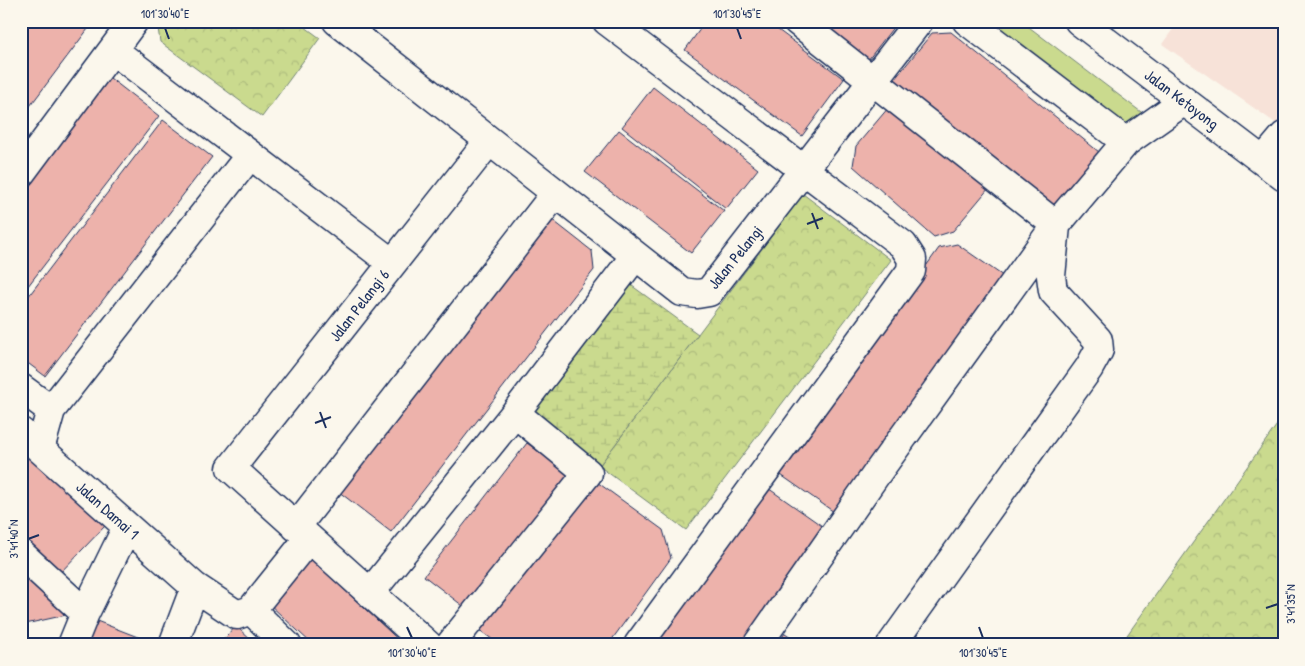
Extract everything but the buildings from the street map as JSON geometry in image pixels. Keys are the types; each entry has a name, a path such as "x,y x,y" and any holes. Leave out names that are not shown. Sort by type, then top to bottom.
{"street":[{"path":"21,173 134,21"},
{"path":"607,21 903,245 912,259 911,271 638,645"},
{"path":"796,21 1056,225"},
{"path":"804,170 919,21"},
{"path":"967,21 1126,142"},
{"name":"Jalan Ketoyong","path":"1079,21 1273,169"},
{"name":"Jalan Pelangi","path":"346,24 488,141 682,292 697,294 709,292 804,170"},
{"path":"113,50 392,263"},
{"path":"757,645 875,476 1056,225 1126,142 1184,101"},
{"path":"1273,169 1284,136"},
{"name":"Jalan Pelangi 6","path":"302,532 231,468 488,141"},
{"path":"31,441 51,410 250,155"},
{"path":"288,645 252,610 302,532 556,194"},
{"path":"891,645 1067,400 1100,350 1098,340 1053,291 1051,276 1056,225"},
{"path":"370,593 515,413 635,256"},
{"path":"21,388 51,410"},
{"path":"450,645 588,473 515,413"},
{"name":"Jalan Damai 1","path":"31,441 195,587 237,615 252,610"},
{"path":"72,645 84,613 127,527"},
{"path":"302,532 428,645"},
{"path":"21,554 84,613"},
{"path":"173,645 195,587"}],"shaded area":[{"path":"1179,21 1284,21 1284,129 1162,44"}],"green space":[{"path":"157,21 297,21 320,38 262,117 160,42"},
{"path":"992,21 1021,21 1145,115 1136,127 1120,121"},
{"path":"803,194 891,260 686,530 599,466"},
{"path":"624,280 698,334 599,466 528,411"},
{"path":"1284,415 1284,645 1120,645"}]}
